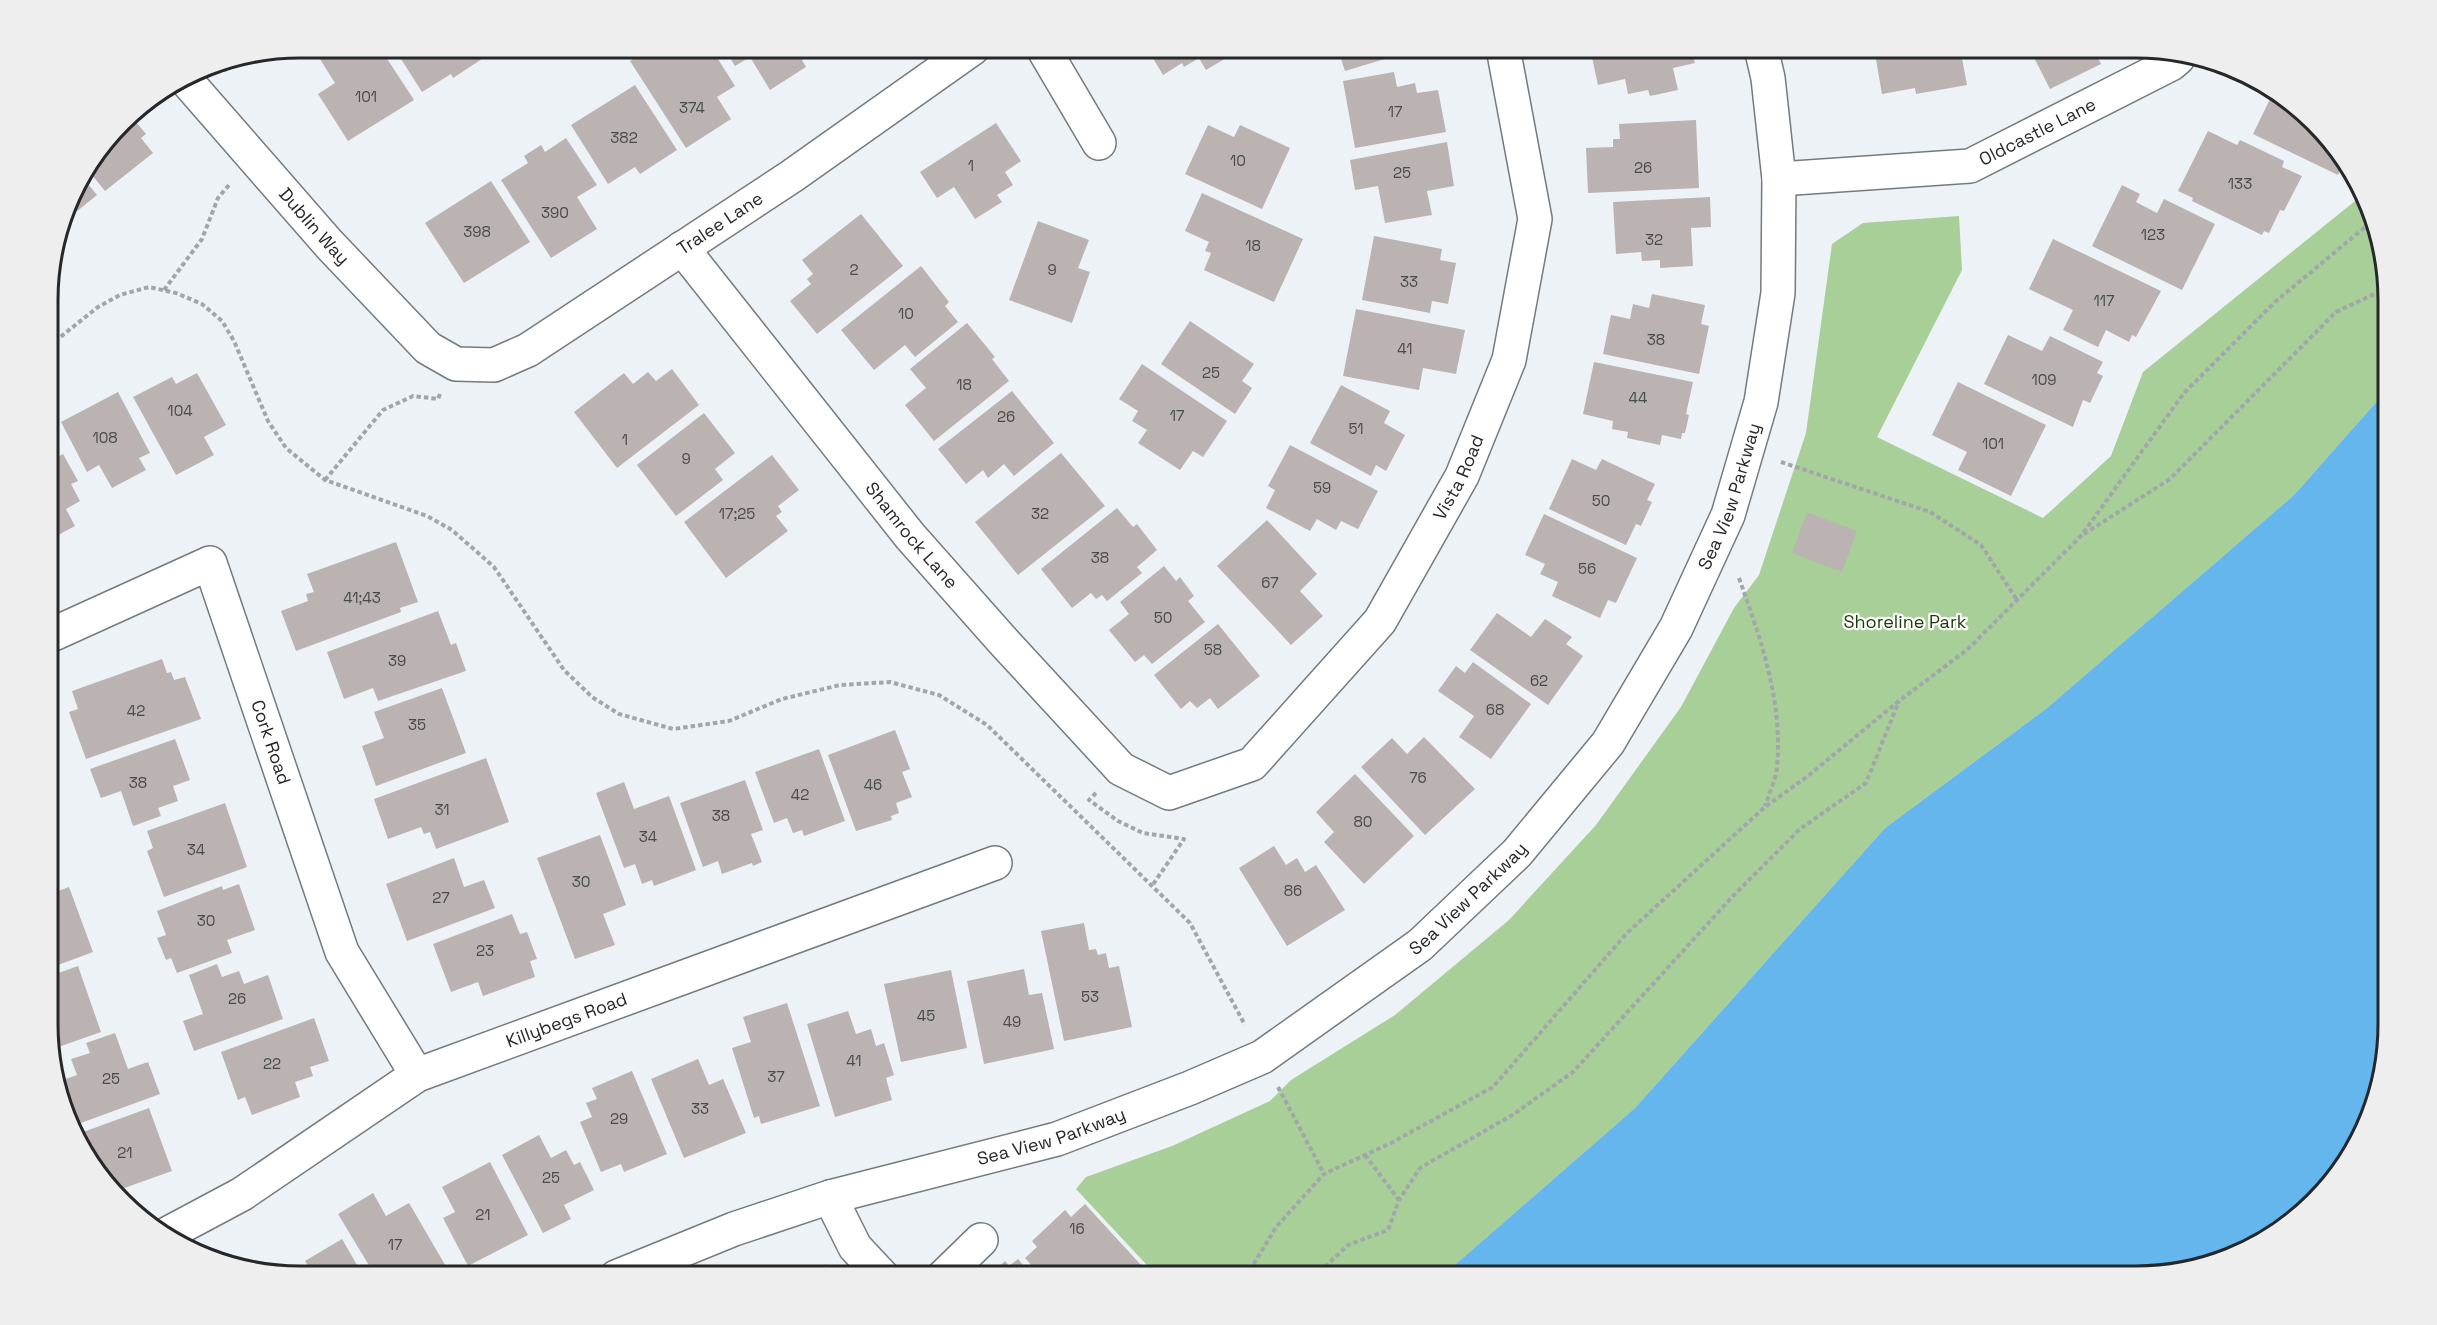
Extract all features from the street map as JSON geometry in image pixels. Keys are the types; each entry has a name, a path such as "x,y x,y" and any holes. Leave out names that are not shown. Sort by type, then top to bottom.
{"street":[{"name":"Tralee Lane","path":"456,364 494,365 528,350 792,176 959,58"},
{"path":"1048,58 1099,143"},
{"name":"Vista Road","path":"1169,793 1252,764 1380,621 1462,476 1509,360 1535,219 1505,58"},
{"name":"Sea View Parkway","path":"643,1266 734,1229 830,1197 1057,1139 1190,1088 1262,1057 1306,1028 1419,945 1517,853 1608,743 1676,628 1722,528 1747,450 1761,402 1778,293 1779,179 1768,78 1763,58"},
{"name":"Oldcastle Lane","path":"1779,179 1970,166 2173,62"},
{"name":"Dublin Way","path":"190,85 328,244 403,323 428,348 456,364"},
{"name":"Shamrock Lane","path":"682,248 910,536 1121,769 1169,793"},
{"name":"Cork Road","path":"58,632 210,563 342,952 417,1075"},
{"name":"Killybegs Road","path":"173,1231 243,1194 417,1075 995,863"},
{"path":"830,1197 855,1247 873,1266"},
{"path":"954,1266 981,1240"}],"path":[{"path":"164,290 202,239 218,198 251,157"},
{"path":"1253,1266 1276,1227 1324,1174 1492,1088 1627,933 1765,807 1808,776 1900,700 1967,650 2081,536 2184,393 2275,302 2367,226"},
{"path":"58,339 98,307 120,295 149,287 176,293 202,304 222,321 234,342 268,421 286,448 325,480 427,516 452,530 494,567 564,670 592,697 619,714 674,729 729,721 782,699 840,685 890,682 939,695 987,725 1190,923 1324,1174"},
{"path":"2081,536 2170,479 2336,312 2378,292"},
{"path":"325,480 382,410 413,396 438,399 456,364"},
{"path":"1747,450 1930,512 1981,545 2017,600"},
{"path":"1722,528 1763,645 1778,712 1777,769 1765,807"},
{"path":"1326,1266 1348,1245 1388,1230 1399,1200 1420,1168 1514,1114 1573,1072 1733,896 1800,829 1866,783 1900,700"},
{"path":"1121,769 1089,800 1119,821 1143,833 1184,838 1152,886"},
{"path":"1365,1155 1399,1200"}],"green space":[{"name":"Shoreline Park","path":"2357,200 2366,222 2374,253 2378,284 2378,400 2294,495 2047,708 1885,828 1635,1108 1454,1266 1148,1266 1076,1189 1086,1177 1172,1146 1270,1101 1291,1080 1395,1015 1509,920 1596,825 1681,707 1734,608 1759,575 1806,433 1832,244 1863,223 1959,216 1962,270 1877,437 2043,518 2111,456 2143,372"}],"water":[{"path":"2378,400 2378,1041 2374,1072 2366,1103 2354,1132 2329,1172 2308,1196 2284,1217 2244,1242 2215,1254 2184,1262 2153,1266 1454,1266 1635,1108 1885,828 2047,708 2294,495"}],"building":[{"path":"319,58 387,58 414,100 348,141 318,94 335,83"},
{"path":"400,58 483,58 453,78 451,74 422,92"},
{"path":"635,58 717,58 735,86 717,97 731,119 686,148 630,61"},
{"path":"730,58 748,58 735,66"},
{"path":"751,58 805,58 802,60 806,67 770,90"},
{"path":"1153,58 1199,58 1184,67 1182,63 1163,75"},
{"path":"1199,58 1226,58 1206,70"},
{"path":"1341,58 1388,58 1345,71"},
{"path":"1592,58 1694,58 1695,63 1673,68 1678,90 1650,96 1648,90 1628,94 1625,79 1598,85"},
{"path":"1876,58 1962,58 1967,85 1916,94 1915,88 1882,94"},
{"path":"2034,58 2098,58 2101,64 2050,89"},
{"path":"1394,72 1397,87 1415,83 1417,93 1438,90 1446,132 1355,148 1343,81"},
{"path":"635,85 677,150 640,174 635,167 608,184 571,125"},
{"path":"2270,99 2308,129 2340,170 2338,175 2253,134"},
{"path":"1696,120 1699,188 1588,193 1586,148 1613,147 1613,139 1620,139 1619,124"},
{"path":"136,122 146,134 141,138 153,153 105,191 93,176 108,153"},
{"path":"996,123 1021,161 1005,172 1013,185 997,195 1002,202 975,219 954,187 937,198 920,172"},
{"path":"1208,125 1234,137 1240,125 1290,148 1262,209 1185,174"},
{"path":"2208,131 2237,145 2240,140 2284,161 2282,167 2302,176 2284,211 2280,210 2269,233 2264,231 2262,235 2192,201 2193,198 2178,191"},
{"path":"566,138 597,185 577,197 597,229 551,258 501,180 528,163 524,156 541,145 545,152"},
{"path":"1447,142 1454,186 1427,191 1432,215 1385,223 1378,186 1355,190 1350,160"},
{"path":"491,181 530,242 464,283 425,223"},
{"path":"88,184 97,195 75,213"},
{"path":"2122,185 2140,194 2136,202 2157,213 2164,199 2215,224 2182,290 2092,246"},
{"path":"1202,193 1303,239 1274,302 1204,270 1211,253 1205,251 1209,242 1185,231"},
{"path":"1710,197 1711,227 1691,228 1693,266 1660,268 1660,260 1642,261 1641,252 1616,254 1613,202"},
{"path":"861,214 903,266 817,334 790,301 811,284 807,279 813,274 802,260"},
{"path":"1038,221 1089,240 1078,268 1090,272 1072,323 1009,300"},
{"path":"1374,236 1442,249 1440,260 1456,263 1448,304 1432,301 1430,313 1362,300"},
{"path":"2053,239 2161,291 2136,337 2132,335 2129,342 2106,330 2098,347 2063,330 2073,310 2029,289"},
{"path":"921,266 949,302 945,306 958,322 915,357 905,345 874,370 841,330"},
{"path":"1652,294 1705,305 1701,324 1709,326 1699,374 1603,354 1611,315 1630,319 1633,304 1649,308"},
{"path":"1356,309 1465,330 1456,374 1423,368 1419,390 1343,376"},
{"path":"1190,321 1254,364 1242,381 1252,388 1235,414 1161,364"},
{"path":"967,323 995,357 992,359 1009,381 934,441 905,405 926,388 910,369"},
{"path":"2008,335 2042,351 2050,336 2103,362 2097,373 2103,376 2090,403 2083,400 2073,427 1984,384"},
{"path":"1594,362 1693,382 1686,414 1689,415 1685,433 1682,433 1681,439 1662,435 1660,445 1627,438 1628,432 1612,429 1613,421 1583,414"},
{"path":"1142,364 1227,421 1203,457 1193,451 1180,470 1138,443 1147,430 1132,421 1138,411 1119,399"},
{"path":"672,369 699,405 617,468 574,412 624,373 633,384 648,372 656,381"},
{"path":"197,373 226,425 204,437 214,455 176,475 133,397 172,377 176,384"},
{"path":"1958,382 2046,425 2011,496 1958,470 1967,452 1932,435"},
{"path":"1341,385 1390,411 1384,423 1405,435 1386,471 1376,465 1371,476 1310,443"},
{"path":"1012,391 1054,443 1014,476 1004,464 988,478 983,470 966,484 938,449"},
{"path":"118,392 150,453 139,458 146,470 112,488 99,465 87,472 61,422"},
{"path":"704,413 735,453 715,469 723,480 676,516 637,465"},
{"path":"1290,445 1378,491 1358,529 1341,521 1336,530 1317,519 1310,531 1266,508 1275,490 1268,486"},
{"path":"1061,453 1105,506 1018,575 975,522"},
{"path":"63,454 78,481 71,484 80,501 66,509 75,526 58,535 58,456"},
{"path":"772,455 799,490 778,506 782,512 776,516 788,531 726,578 684,522"},
{"path":"1572,459 1596,470 1602,459 1655,484 1647,500 1652,502 1641,526 1636,524 1626,545 1549,509"},
{"path":"1117,508 1133,527 1137,524 1157,550 1137,567 1142,573 1107,601 1102,595 1096,599 1091,593 1072,608 1041,569"},
{"path":"1807,512 1857,531 1842,572 1792,553"},
{"path":"1544,514 1637,558 1616,603 1608,600 1600,618 1552,596 1558,582 1540,574 1545,564 1525,555"},
{"path":"1267,520 1317,574 1300,591 1323,616 1291,645 1217,566"},
{"path":"396,542 418,602 400,608 401,612 296,651 281,611 308,601 306,594 314,592 307,574"},
{"path":"1164,566 1176,581 1180,577 1194,596 1188,601 1205,622 1152,664 1144,655 1135,662 1109,630 1129,614 1120,602"},
{"path":"438,611 451,645 456,643 466,671 378,701 373,688 344,699 327,652"},
{"path":"1497,613 1531,637 1545,619 1572,637 1566,644 1583,656 1548,705 1470,650"},
{"path":"1218,624 1260,676 1218,709 1210,698 1197,708 1190,701 1181,709 1154,675"},
{"path":"162,659 167,673 171,672 174,680 185,677 201,719 86,759 69,712 78,709 72,691"},
{"path":"1473,662 1531,704 1491,759 1459,737 1474,716 1438,691 1456,666 1465,673"},
{"path":"442,688 466,753 376,786 362,746 384,738 374,712"},
{"path":"895,730 910,769 902,772 912,797 896,803 899,813 891,816 892,820 856,831 828,755"},
{"path":"1424,737 1475,789 1425,835 1361,767 1392,738 1407,754"},
{"path":"175,739 190,780 173,786 178,801 158,808 161,816 133,826 121,791 101,798 90,769"},
{"path":"819,749 845,821 804,836 802,830 793,833 787,818 774,823 755,772"},
{"path":"486,758 509,822 436,849 430,832 424,834 421,827 388,839 374,799"},
{"path":"1355,774 1414,836 1364,884 1324,842 1334,832 1316,812"},
{"path":"745,780 763,830 751,834 762,862 753,866 752,863 722,874 718,861 703,867 680,803"},
{"path":"624,782 634,809 669,796 696,870 654,886 652,880 642,884 635,864 624,868 596,793"},
{"path":"225,803 247,867 164,897 147,851 153,848 147,831"},
{"path":"600,835 626,905 603,914 615,945 575,959 537,858"},
{"path":"1274,846 1286,865 1297,858 1305,872 1316,865 1345,910 1287,946 1239,868"},
{"path":"454,858 464,887 484,880 495,908 407,941 386,884"},
{"path":"239,884 255,930 227,940 232,953 177,973 171,958 166,960 157,938 166,935 157,911 222,886 223,890"},
{"path":"69,887 93,952 58,965 58,891"},
{"path":"512,914 520,934 527,932 537,959 530,961 535,977 483,996 478,982 451,992 433,944"},
{"path":"1084,923 1089,950 1096,949 1098,955 1106,953 1109,968 1119,966 1132,1027 1064,1041 1041,931"},
{"path":"217,964 222,977 239,971 244,984 268,975 283,1019 194,1051 183,1021 203,1014 189,975"},
{"path":"78,966 101,1032 60,1047 58,1025 58,973"},
{"path":"1024,969 1029,995 1042,993 1054,1049 984,1064 967,981"},
{"path":"951,970 967,1048 901,1062 884,984"},
{"path":"787,1003 820,1106 761,1124 759,1116 754,1118 732,1048 751,1042 743,1017"},
{"path":"848,1011 856,1034 871,1029 876,1046 884,1043 894,1075 886,1078 892,1100 835,1117 807,1024"},
{"path":"314,1018 329,1061 310,1067 313,1076 295,1082 300,1097 252,1115 245,1097 238,1100 221,1052"},
{"path":"115,1033 128,1069 148,1062 160,1094 80,1123 65,1079 77,1075 71,1059 90,1053 86,1043"},
{"path":"698,1059 709,1085 723,1079 746,1133 684,1158 651,1079"},
{"path":"632,1071 667,1154 624,1172 621,1164 601,1172 580,1122 592,1117 586,1103 597,1099 592,1088"},
{"path":"149,1108 172,1171 122,1189 108,1172 83,1132"},
{"path":"539,1135 551,1158 566,1150 574,1165 580,1162 594,1190 564,1205 571,1219 543,1233 502,1155"},
{"path":"490,1162 528,1235 468,1266 443,1218 455,1212 442,1187"},
{"path":"373,1193 386,1216 409,1203 446,1266 369,1266 338,1214"},
{"path":"1085,1204 1142,1266 1032,1266 1025,1258 1037,1247 1032,1241 1065,1210 1071,1217"},
{"path":"342,1239 358,1266 308,1266 305,1261"},
{"path":"1018,1259 1024,1266 1009,1266"},
{"path":"1005,1261 1009,1266 1000,1266"}]}
